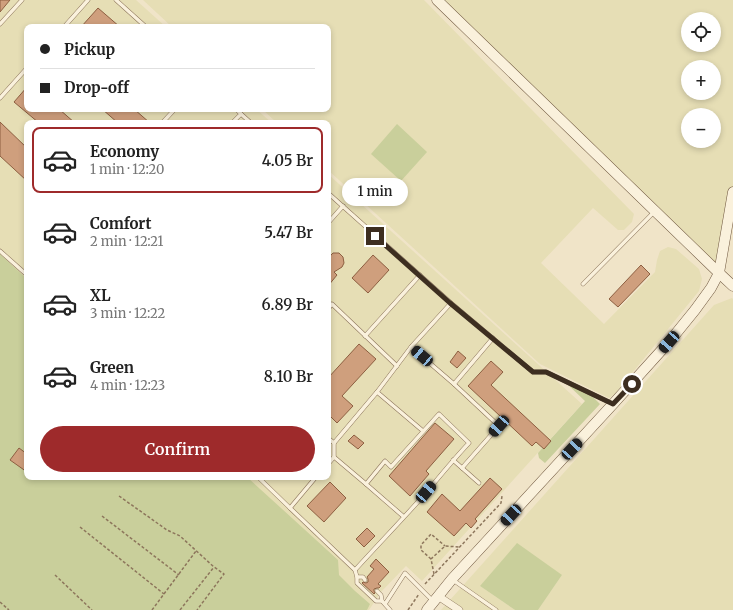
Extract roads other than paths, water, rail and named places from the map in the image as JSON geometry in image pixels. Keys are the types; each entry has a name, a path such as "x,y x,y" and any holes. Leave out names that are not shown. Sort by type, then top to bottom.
{"main road":[{"path":"437,0 733,286"},
{"path":"427,610 452,579 669,342 711,288 719,273 733,192"}],"street":[{"path":"436,598 459,610"}],"lane":[{"path":"0,24 22,0"},
{"path":"67,24 88,0"},
{"path":"116,0 143,24"},
{"path":"0,98 24,71"},
{"path":"165,120 172,112"},
{"path":"235,120 241,114 248,120"},
{"path":"331,196 450,303 533,372 546,372 613,404"},
{"path":"331,219 343,206"},
{"path":"583,284 654,211"},
{"path":"0,251 24,271"},
{"path":"365,336 420,275"},
{"path":"331,460 334,457 334,443 377,392 411,347 450,303"},
{"path":"331,305 332,304 397,366"},
{"path":"454,384 493,338"},
{"path":"411,347 499,426 462,468"},
{"path":"377,392 423,431"},
{"path":"355,570 469,443 439,414 391,467 385,462 366,484"},
{"path":"334,457 404,517"},
{"path":"453,460 479,483"},
{"path":"261,480 355,570 357,583 376,602 383,603"},
{"path":"290,508 313,480"},
{"path":"383,603 405,573 423,590 436,598"},
{"path":"357,577 362,577 365,580"},
{"path":"452,579 496,610"},
{"path":"377,591 381,595 383,603 390,610"}]}
